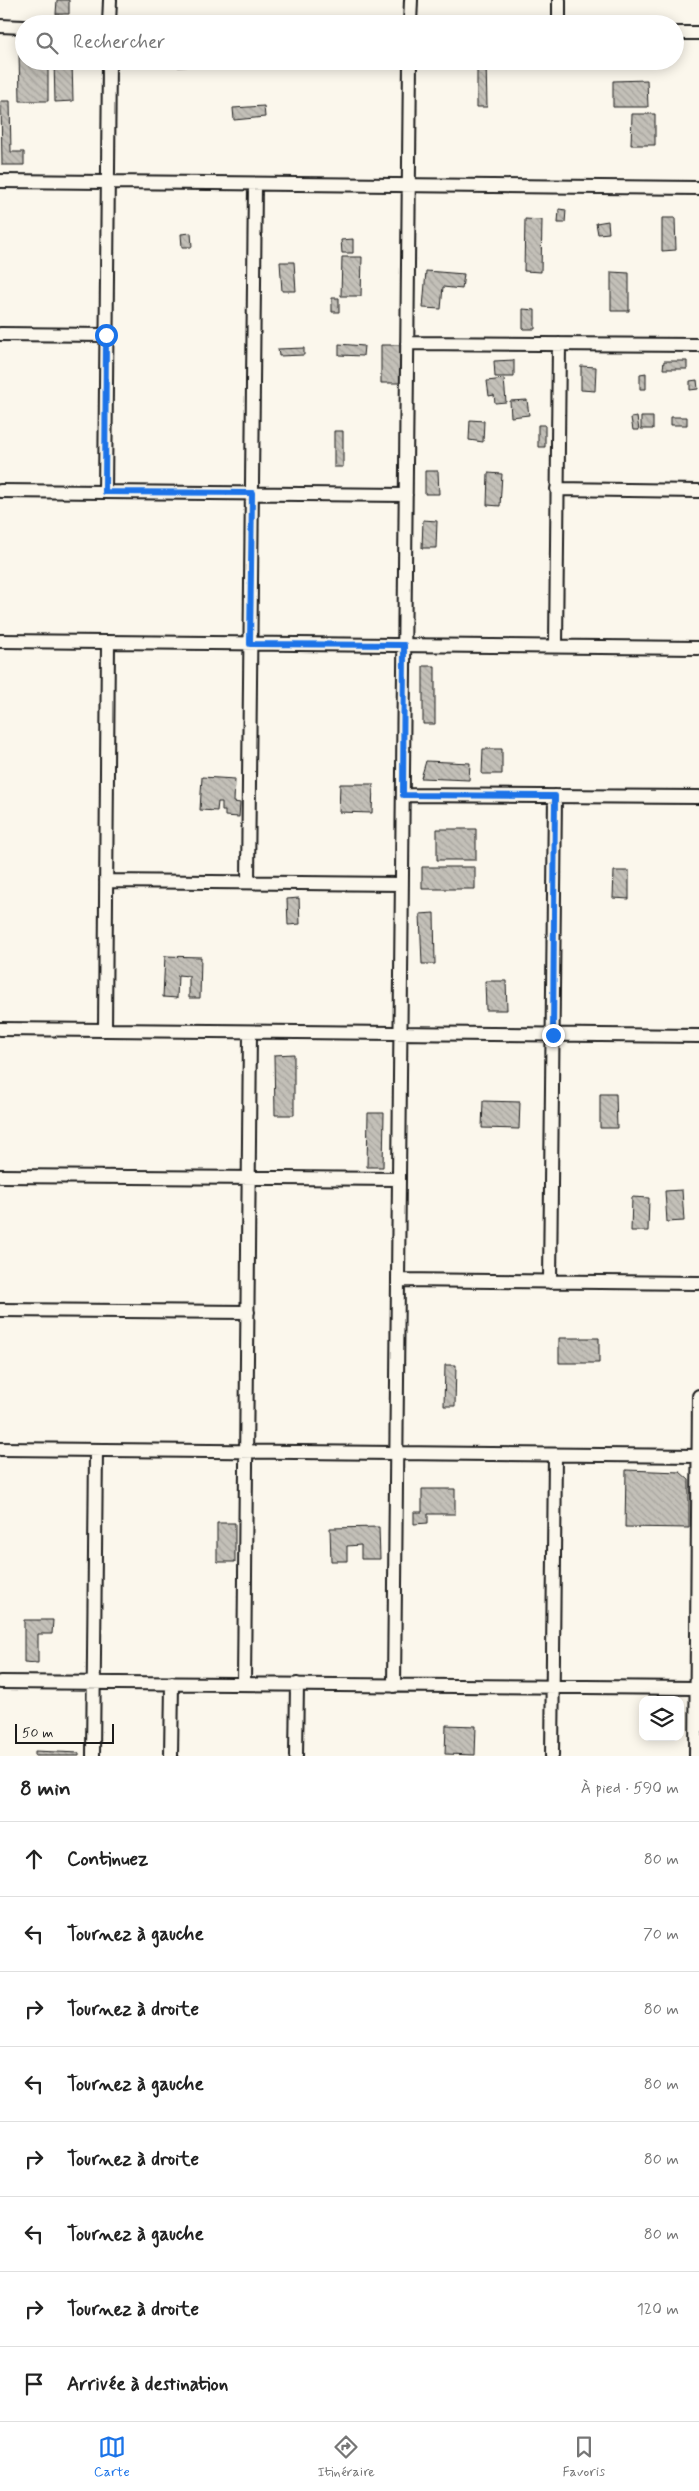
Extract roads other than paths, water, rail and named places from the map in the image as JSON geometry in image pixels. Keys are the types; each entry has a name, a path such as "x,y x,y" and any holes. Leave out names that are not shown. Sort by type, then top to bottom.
{"street":[{"path":"109,15 110,0"},
{"path":"410,0 410,15"},
{"path":"559,0 559,15"},
{"path":"0,26 15,27"},
{"path":"684,33 699,33"},
{"path":"105,492 109,70"},
{"path":"394,1686 410,70"},
{"path":"0,181 699,188"},
{"path":"248,882 255,184"},
{"path":"0,334 106,335"},
{"path":"407,343 699,345"},
{"path":"556,646 558,344"},
{"path":"557,489 699,491"},
{"path":"0,491 406,495"},
{"path":"0,641 699,648"},
{"path":"105,1030 108,642"},
{"path":"403,795 699,797"},
{"path":"550,1282 555,796"},
{"path":"106,881 402,884"},
{"path":"0,1029 699,1036"},
{"path":"244,1684 250,1032"},
{"path":"0,1176 399,1179"},
{"path":"398,1280 699,1283"},
{"path":"0,1310 248,1312"},
{"path":"696,1756 699,1396"},
{"path":"0,1449 699,1456"},
{"path":"93,1756 96,1450"},
{"path":"552,1756 555,1454"},
{"path":"0,1682 696,1688"},
{"path":"172,1683 172,1756"},
{"path":"296,1756 297,1684"}]}
